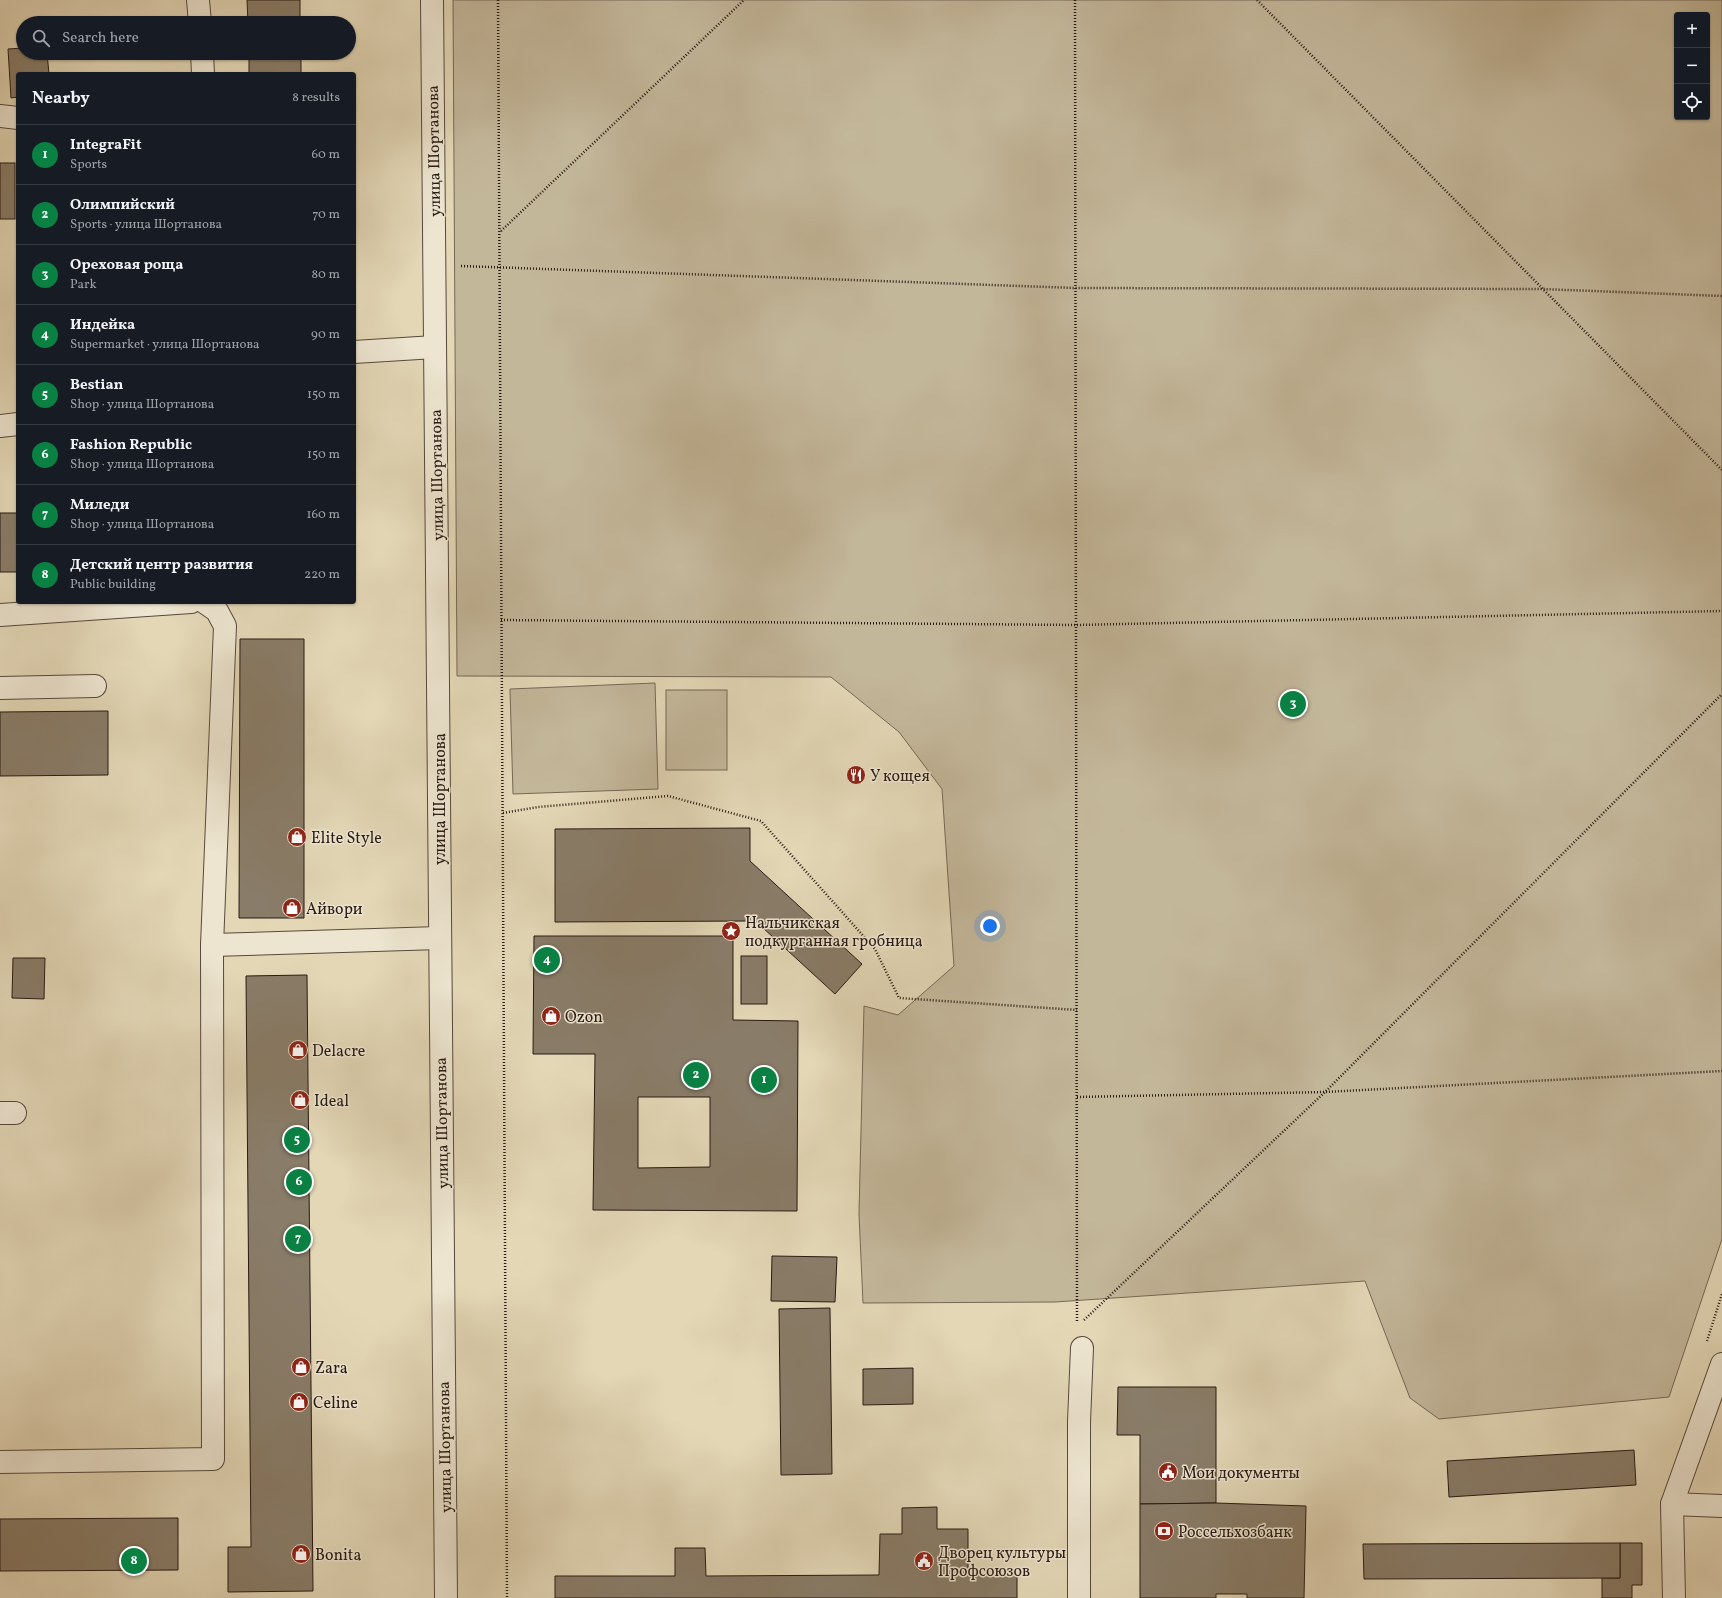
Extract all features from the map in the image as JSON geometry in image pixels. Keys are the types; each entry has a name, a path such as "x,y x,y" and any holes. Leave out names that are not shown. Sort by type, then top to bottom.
{"street":[{"path":"198,0 199,16"},
{"name":"улица Шортанова","path":"432,0 439,938 446,1598"},
{"path":"202,60 203,72"},
{"path":"0,116 16,118"},
{"path":"356,352 435,347"},
{"path":"0,426 16,424"},
{"path":"0,616 164,604"},
{"path":"0,1462 213,1459 212,945 225,626 217,611 207,604"},
{"path":"0,688 95,686"},
{"path":"212,945 439,938"},
{"path":"1079,1598 1079,1422 1082,1348"},
{"path":"1674,1598 1675,1575 1672,1504 1721,1372"},
{"path":"1672,1504 1722,1506"}],"path":[{"path":"498,0 507,1598"},
{"path":"500,232 744,0"},
{"path":"1075,0 1077,1327 1325,1092 1722,694"},
{"path":"1257,0 1722,470"},
{"path":"457,266 1076,288 1542,289 1722,296"},
{"path":"501,620 1076,625 1722,611"},
{"path":"503,813 538,807 668,796 761,821 876,949 899,998 1077,1010"},
{"path":"1077,1097 1325,1092 1722,1071"}],"shaded area":[{"path":"453,0 1722,0 1722,1239 1669,1397 1439,1419 1410,1398 1365,1281 1055,1302 863,1303 859,1214 864,1006 898,1015 954,966 942,789 899,732 831,677 457,676"},
{"path":"655,683 658,789 513,794 510,689"},
{"path":"666,690 727,690 727,770 666,770"}],"building":[{"path":"247,0 300,0 300,16 248,16"},
{"path":"16,48 16,60 48,60 49,72 16,72 16,97 11,98 8,49"},
{"path":"249,60 301,60 301,72 249,72"},
{"path":"0,163 15,163 15,219 0,219"},
{"path":"0,513 16,513 16,572 0,572"},
{"path":"240,639 304,639 304,918 239,918"},
{"path":"108,711 108,775 0,776 0,712"},
{"path":"750,828 750,861 862,964 835,994 750,916 750,921 555,922 555,829"},
{"path":"534,936 733,936 733,1020 798,1021 797,1211 593,1210 595,1054 533,1054","holes":["638,1097 710,1097 710,1167 638,1168"]},
{"path":"741,956 767,956 767,1004 741,1004"},
{"path":"13,958 45,958 44,999 12,998"},
{"path":"307,975 313,1591 228,1592 228,1547 251,1547 246,976"},
{"path":"772,1256 837,1257 835,1302 771,1301"},
{"path":"830,1308 832,1474 781,1475 779,1309"},
{"path":"913,1368 913,1404 863,1405 863,1369"},
{"path":"1118,1387 1216,1387 1216,1503 1140,1504 1140,1435 1117,1435"},
{"path":"1634,1450 1636,1485 1449,1497 1447,1461"},
{"path":"1216,1503 1306,1506 1304,1598 1247,1598 1247,1594 1216,1594 1216,1598 1140,1598 1140,1504"},
{"name":"Дворец культуры Профсоюзов","path":"937,1507 937,1529 968,1529 968,1575 1017,1575 1017,1598 555,1598 555,1576 675,1576 675,1548 705,1548 706,1576 879,1575 880,1534 902,1534 902,1508"},
{"path":"178,1518 178,1570 0,1571 0,1519"},
{"path":"1620,1543 1642,1543 1642,1585 1632,1585 1632,1598 1602,1598 1602,1578 1620,1578"},
{"path":"1620,1543 1620,1578 1364,1579 1363,1544"}],"place":[{"name":"Ореховая роща","path":"1293,704"},
{"name":"У кощея","path":"856,775"},
{"name":"Elite Style","path":"297,837"},
{"name":"Айвори","path":"292,908"},
{"name":"Нальчикская подкурганная гробница","path":"731,931"},
{"name":"Индейка","path":"547,960"},
{"name":"Ozon","path":"551,1016"},
{"name":"Delacre","path":"298,1050"},
{"name":"Олимпийский","path":"696,1075"},
{"name":"IntegraFit","path":"764,1080"},
{"name":"Ideal","path":"300,1100"},
{"name":"Bestian","path":"297,1140"},
{"name":"Fashion Republic","path":"299,1182"},
{"name":"Миледи","path":"298,1239"},
{"name":"Zara","path":"301,1367"},
{"name":"Celine","path":"299,1402"},
{"name":"Мои документы","path":"1168,1472"},
{"name":"Россельхозбанк","path":"1164,1531"},
{"name":"Bonita","path":"301,1554"},
{"name":"Детский центр развития","path":"134,1561"},
{"name":"Дворец культуры Профсоюзов","path":"924,1561"}]}
